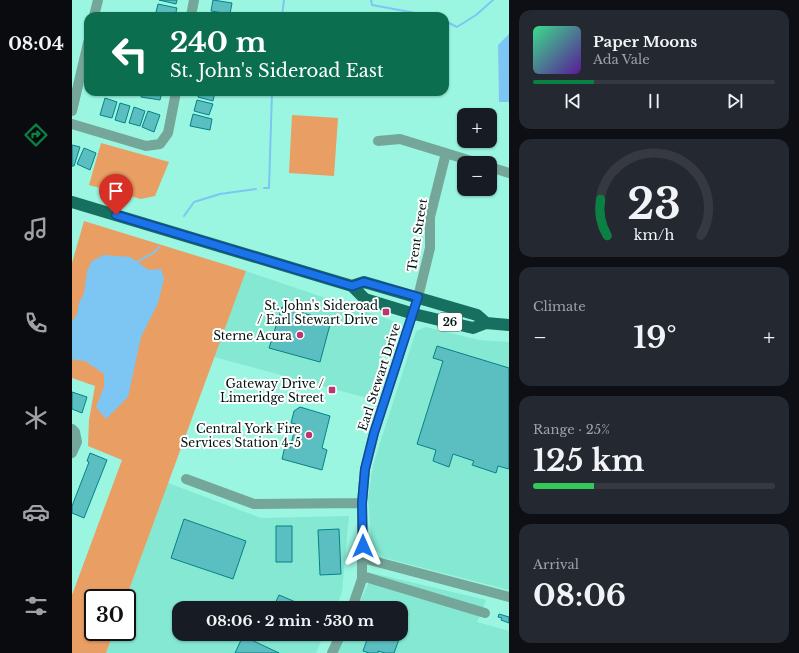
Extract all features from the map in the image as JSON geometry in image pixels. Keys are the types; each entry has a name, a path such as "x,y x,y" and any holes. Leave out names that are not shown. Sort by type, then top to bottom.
{"main road":[{"name":"26","path":"72,202 352,286 365,299 414,314 473,328 486,323 509,325"},
{"name":"26","path":"352,286 364,282 477,315 486,323"}],"street":[{"path":"95,12 98,0"},
{"path":"192,12 194,0"},
{"path":"72,111 84,60"},
{"path":"72,124 146,146 160,144 168,134 175,96"},
{"path":"378,141 400,138 457,156"},
{"name":"Trent Street","path":"418,297 430,248 430,217 446,153"},
{"path":"497,169 509,173"},
{"name":"Earl Stewart Drive","path":"355,601 362,576 362,503 365,469 374,433 414,314 418,297"},
{"path":"72,429 75,432 77,442 72,453"},
{"path":"186,479 254,504 362,503"},
{"path":"362,558 509,597"},
{"path":"362,576 485,613"},
{"path":"332,653 338,641"}],"shaded area":[{"path":"292,115 338,118 334,176 289,173"},
{"path":"101,143 169,162 155,196 141,199 89,185"},
{"path":"84,221 246,271 129,589 84,589 84,641 111,641 106,653 72,653 72,595 122,460 88,446 89,420 95,386 72,378 72,263"},
{"path":"246,271 393,321 371,399 214,357"},
{"path":"426,327 479,340 509,342 509,590 385,558 372,546 368,498 373,465 416,331"},
{"path":"168,483 261,518 349,516 342,592 339,601 172,601 172,641 321,641 316,653 106,653 111,641 136,641 136,589 129,589"},
{"path":"368,572 486,600 477,622 509,631 509,653 337,653 343,641 408,641 408,601 360,601 368,584"}],"water":[{"path":"509,34 509,102 499,102 498,45"},
{"path":"104,255 130,257 149,270 161,269 164,279 158,303 141,337 128,397 106,419 96,407 104,387 104,374 85,361 74,360 72,358 72,322 77,314 79,303 84,293 87,271 92,261"}],"building":[{"path":"159,0 177,0 176,4"},
{"path":"213,0 232,3 230,12 211,11"},
{"path":"158,4 177,8 176,12 156,12"},
{"path":"141,96 161,96 160,100"},
{"path":"198,96 214,96 213,101"},
{"path":"105,98 117,102 112,118 100,115"},
{"path":"197,100 213,104 209,115 194,111"},
{"path":"120,103 130,106 125,123 115,120"},
{"path":"134,107 145,111 140,126 129,123"},
{"path":"148,111 160,115 154,132 142,127"},
{"path":"193,114 212,119 210,130 190,126"},
{"path":"72,145 80,147 74,166 72,166"},
{"path":"84,148 96,153 90,170 77,164"},
{"name":"Sterne Acura","path":"282,307 331,321 320,362 269,348"},
{"path":"437,346 509,368 509,469 498,466 496,473 472,465 474,461 453,454 449,467 433,461 436,450 417,444 443,361 433,358"},
{"path":"72,392 87,397 82,413 72,409"},
{"name":"Central York Fire Services Station 4-5","path":"300,407 330,416 322,448 327,450 322,470 282,459 285,446 290,448 296,424 291,423 294,411"},
{"path":"90,453 107,460 84,518 72,513 72,506 89,462 87,461"},
{"path":"184,519 246,541 233,579 171,558"},
{"path":"276,526 292,526 292,562 276,562"},
{"path":"339,529 341,574 320,575 318,530"},
{"path":"279,595 293,601 276,601"},
{"path":"499,614 509,617 509,623 501,620 502,618 498,617"},
{"path":"241,641 254,641 279,653 235,653"},
{"path":"367,641 398,641 394,653 378,651 378,653 369,653 363,651"}],"waterway":[{"path":"282,12 284,0"},
{"path":"371,0 372,5 410,12"},
{"path":"449,23 457,27 476,15 493,0"},
{"path":"264,188 269,188 272,96"},
{"path":"184,216 194,202 220,194 256,189"},
{"path":"137,262 155,252 159,247"}],"place":[{"name":"St. John's Sideroad / Earl Stewart Drive","path":"386,312"},
{"name":"Sterne Acura","path":"300,335"},
{"name":"Gateway Drive / Limeridge Street","path":"332,390"},
{"name":"Central York Fire Services Station 4-5","path":"309,435"}],"route":[{"path":"116,215 352,286 364,282 418,297 414,314 374,433 365,469 362,503 363,546"}]}
